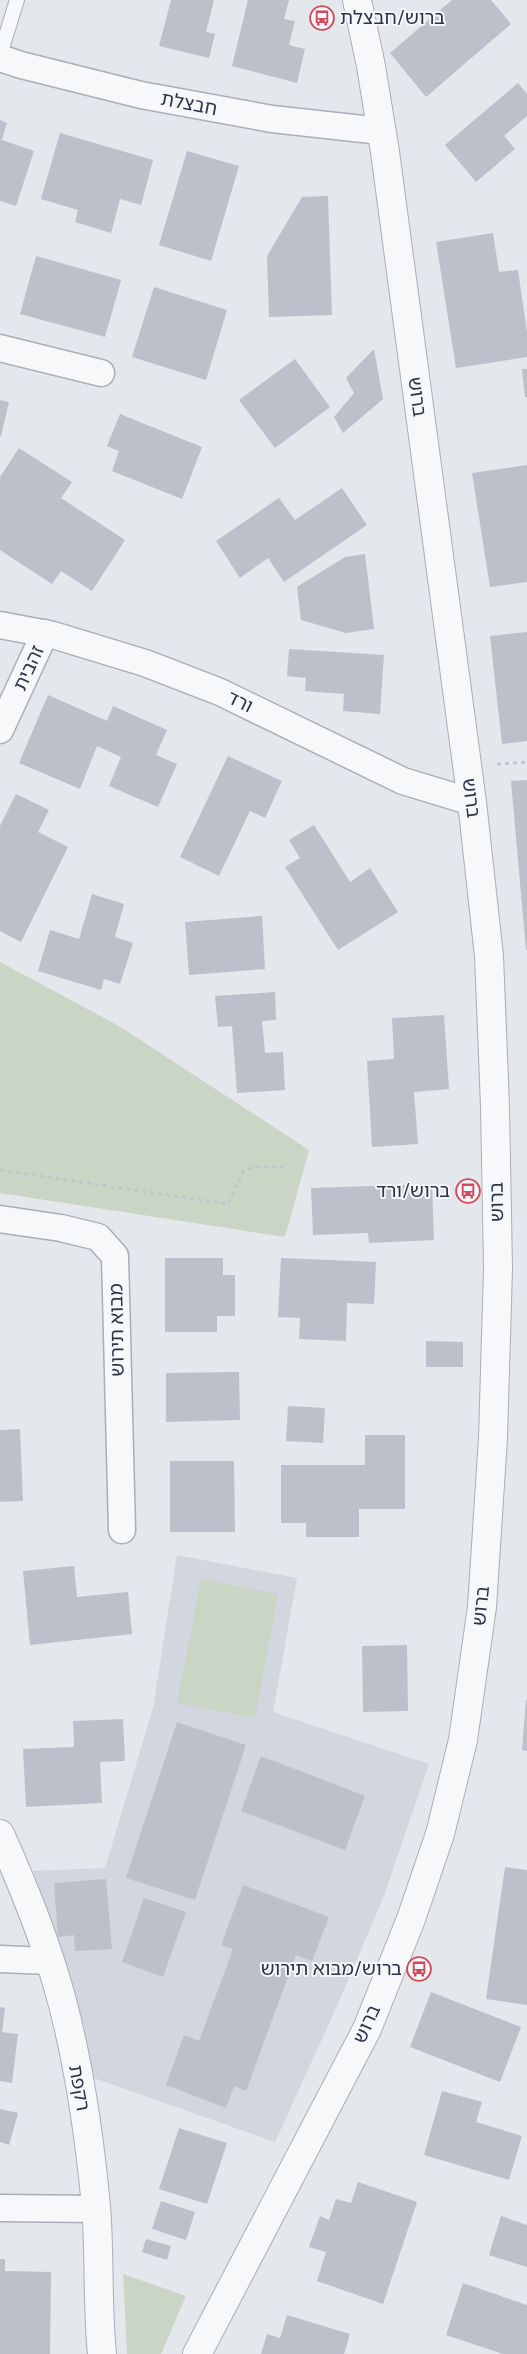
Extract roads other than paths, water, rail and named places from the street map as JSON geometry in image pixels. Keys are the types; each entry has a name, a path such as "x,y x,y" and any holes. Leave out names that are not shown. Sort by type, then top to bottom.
{"street":[{"name":"ברוש","path":"197,2354 367,2029 411,1919 440,1834 463,1740 482,1608 493,1438 498,1269 496,1106 489,956 472,802 381,131 357,0"},
{"name":"חבצלת","path":"0,57 21,65 141,95 272,120 381,131"},
{"path":"0,348 101,372"},
{"name":"ורד","path":"0,625 45,633 170,672 220,692 404,781 472,802"},
{"name":"זהבית","path":"0,730 45,633"},
{"name":"מבוא תירוש","path":"0,1219 61,1228 98,1237 115,1256 122,1530"},
{"name":"רקפת","path":"0,1834 23,1885 57,1983 75,2060 91,2154 96,2209 102,2354"},
{"path":"0,1959 49,1961"},
{"path":"0,2208 96,2209"}],"lane":[{"path":"0,57 17,0"}],"place":[{"name":"ברוש/חבצלת","path":"322,18"},
{"name":"ברוש/ורד","path":"468,1191"},
{"name":"ברוש/מבוא תירוש","path":"419,1969"}]}
